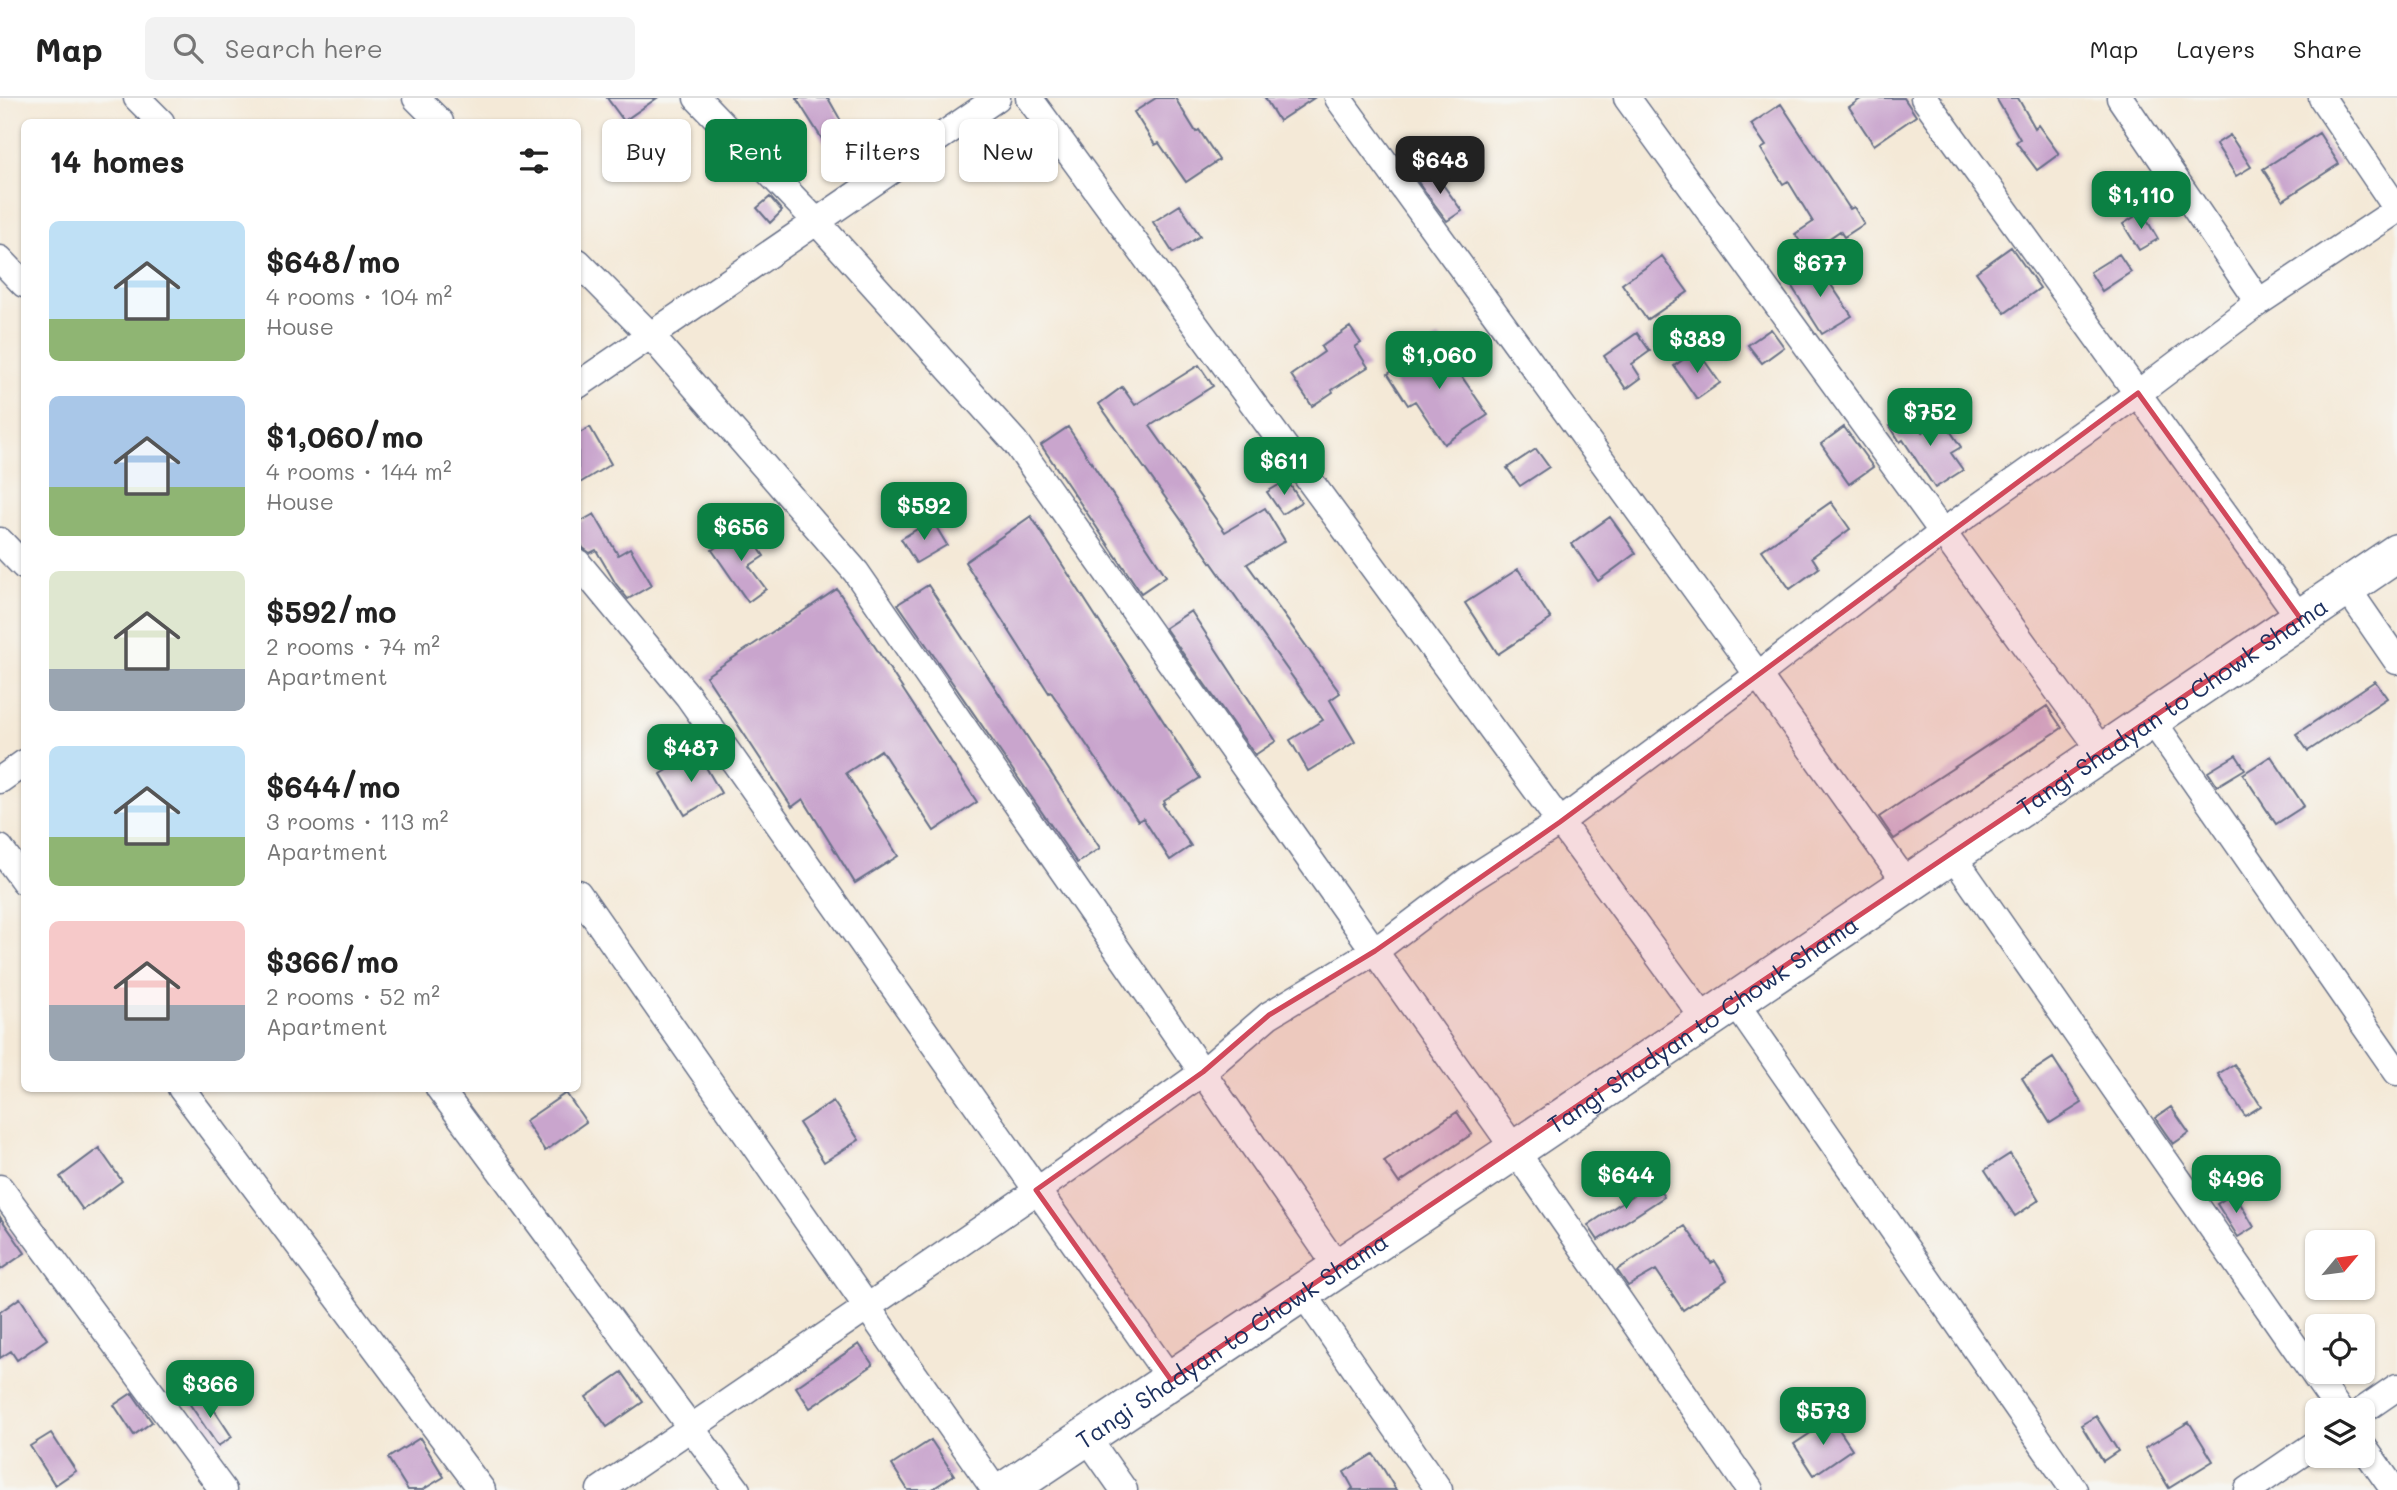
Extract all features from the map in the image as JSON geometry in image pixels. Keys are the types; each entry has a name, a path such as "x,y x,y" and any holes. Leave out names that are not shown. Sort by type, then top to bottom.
{"main road":[{"name":"Tangi Shadyan to Chowk Shama","path":"1006,1490 2397,553"}],"street":[{"path":"137,98 158,119"},
{"path":"416,98 437,119"},
{"path":"697,98 817,222 1015,442 1375,951 1750,1490"},
{"path":"1029,98 1560,821 1720,1011 2074,1490"},
{"path":"1338,98 1907,884"},
{"path":"1627,98 2103,753"},
{"path":"1924,98 2300,618"},
{"path":"2120,98 2259,302"},
{"path":"600,1490 1037,1190 1203,1072 1269,1015 1375,951 1466,882 1560,821 1758,675 1942,532 2138,393 2259,302 2397,209 2322,98"},
{"path":"581,383 817,222 988,100"},
{"path":"0,259 21,281"},
{"path":"581,265 650,335 856,572 1338,1268"},
{"path":"0,541 21,563"},
{"path":"581,567 688,696 1171,1380"},
{"path":"2346,587 2397,661"},
{"path":"2152,720 2397,1072"},
{"path":"0,780 21,765"},
{"path":"0,848 21,877"},
{"path":"1952,855 2331,1398"},
{"path":"581,897 995,1490"},
{"path":"184,1092 482,1490"},
{"path":"442,1092 737,1490"},
{"path":"0,1188 223,1490"},
{"path":"1302,1292 1439,1490"},
{"path":"2375,1402 2397,1387"},
{"path":"1086,1436 1124,1490"},
{"path":"2248,1490 2305,1451"},
{"path":"2375,1463 2394,1490"}],"highlighted area":[{"path":"2138,393 2300,618 1171,1380 1036,1190 1203,1072 1269,1015 1375,951 1560,822"}],"building":[{"path":"607,98 657,98 627,119 623,119"},
{"path":"796,98 828,98 840,119 821,119 821,137"},
{"path":"1156,98 1175,98 1196,132 1199,130 1219,160 1186,182 1159,143 1155,145 1134,112"},
{"path":"1265,98 1314,98 1279,121"},
{"path":"1862,98 1904,98 1916,116 1874,145 1849,107"},
{"path":"1996,98 2018,98 2035,128 2038,125 2059,154 2037,170 2016,142 2020,139"},
{"path":"1781,104 1850,209 1854,207 1864,224 1844,237 1840,231 1808,253 1795,234 1813,222 1788,181 1783,184 1761,149 1766,146 1751,124"},
{"path":"2319,133 2339,164 2283,200 2263,169"},
{"path":"2230,135 2251,167 2236,176 2216,144"},
{"path":"1433,171 1462,211 1447,221 1418,182"},
{"path":"770,197 782,211 770,223 757,208"},
{"path":"1180,205 1200,236 1173,253 1153,222"},
{"path":"2142,212 2158,239 2139,250 2123,224"},
{"path":"2011,247 2040,288 2005,313 1976,272"},
{"path":"2119,254 2131,272 2102,291 2090,272"},
{"path":"1662,256 1688,292 1647,320 1622,284"},
{"path":"1817,264 1852,316 1822,334 1789,282"},
{"path":"1350,327 1361,343 1355,347 1368,367 1312,406 1291,375 1324,352 1321,347"},
{"path":"1771,329 1784,347 1762,363 1748,345"},
{"path":"1637,333 1650,351 1632,364 1641,378 1626,389 1604,356"},
{"path":"1439,337 1488,415 1444,444 1415,401 1408,405 1388,374"},
{"path":"1697,350 1720,383 1697,399 1674,366"},
{"path":"1199,365 1213,386 1150,426 1225,532 1265,508 1285,541 1247,564 1340,693 1330,700 1355,742 1308,771 1290,740 1323,720 1099,404 1122,387 1135,405"},
{"path":"1910,412 1923,432 1942,419 1961,447 1951,453 1963,470 1935,488 1903,440 1900,442 1890,426"},
{"path":"590,427 611,464 581,482 581,432"},
{"path":"1068,427 1166,576 1141,593 1041,445"},
{"path":"1844,427 1873,467 1849,484 1821,444"},
{"path":"1536,449 1549,467 1520,486 1507,468"},
{"path":"1287,480 1301,502 1282,514 1267,492"},
{"path":"1831,502 1850,529 1812,557 1819,568 1790,589 1762,550"},
{"path":"594,514 618,555 630,548 652,585 628,599 596,550 590,553 583,548 581,521"},
{"path":"1031,516 1200,778 1164,801 1163,805 1191,846 1170,860 1143,818 1138,821 1051,692 1049,693 965,562"},
{"path":"1610,517 1636,553 1598,581 1572,544"},
{"path":"932,520 947,545 916,563 901,539"},
{"path":"745,528 764,556 749,566 766,589 748,602 712,550"},
{"path":"1518,569 1551,619 1498,654 1465,603"},
{"path":"928,585 1100,848 1077,863 898,604"},
{"path":"837,589 977,802 934,831 881,750 846,773 898,856 855,883 803,799 792,807 706,676"},
{"path":"1191,611 1276,741 1255,755 1165,628"},
{"path":"2375,681 2387,698 2308,751 2296,734"},
{"path":"2047,706 2062,728 1894,839 1879,817"},
{"path":"697,752 721,793 685,815 661,774"},
{"path":"2236,755 2245,769 2217,786 2208,772"},
{"path":"2271,756 2304,806 2276,824 2243,774"},
{"path":"2053,1058 2082,1103 2050,1123 2022,1078"},
{"path":"2234,1064 2261,1106 2245,1116 2218,1074"},
{"path":"566,1093 586,1122 545,1151 525,1121"},
{"path":"833,1101 859,1140 824,1162 799,1123"},
{"path":"2171,1107 2189,1133 2173,1144 2155,1118"},
{"path":"1457,1112 1472,1134 1399,1183 1384,1161"},
{"path":"99,1148 122,1181 83,1210 60,1177"},
{"path":"2010,1154 2039,1200 2015,1216 1985,1170"},
{"path":"1654,1181 1664,1197 1598,1240 1588,1225"},
{"path":"2234,1193 2254,1227 2238,1237 2217,1204"},
{"path":"0,1217 25,1253 0,1270"},
{"path":"1685,1226 1711,1263 1715,1261 1727,1280 1683,1310 1656,1270 1628,1286 1617,1270"},
{"path":"20,1298 47,1339 17,1360 11,1351 0,1358 0,1312"},
{"path":"859,1344 873,1365 810,1408 796,1387"},
{"path":"622,1372 643,1402 607,1427 586,1397"},
{"path":"132,1393 152,1422 134,1435 114,1405"},
{"path":"203,1393 232,1437 218,1446 189,1403"},
{"path":"2096,1416 2118,1451 2103,1461 2081,1425"},
{"path":"1832,1419 1852,1449 1814,1475 1794,1444"},
{"path":"2189,1422 2213,1461 2169,1488 2145,1448"},
{"path":"51,1433 76,1471 55,1485 30,1446"},
{"path":"420,1438 444,1477 422,1490 408,1490 388,1458"},
{"path":"931,1440 954,1475 931,1490 908,1490 892,1465"},
{"path":"1373,1454 1396,1490 1351,1490 1353,1488 1344,1472"}]}
